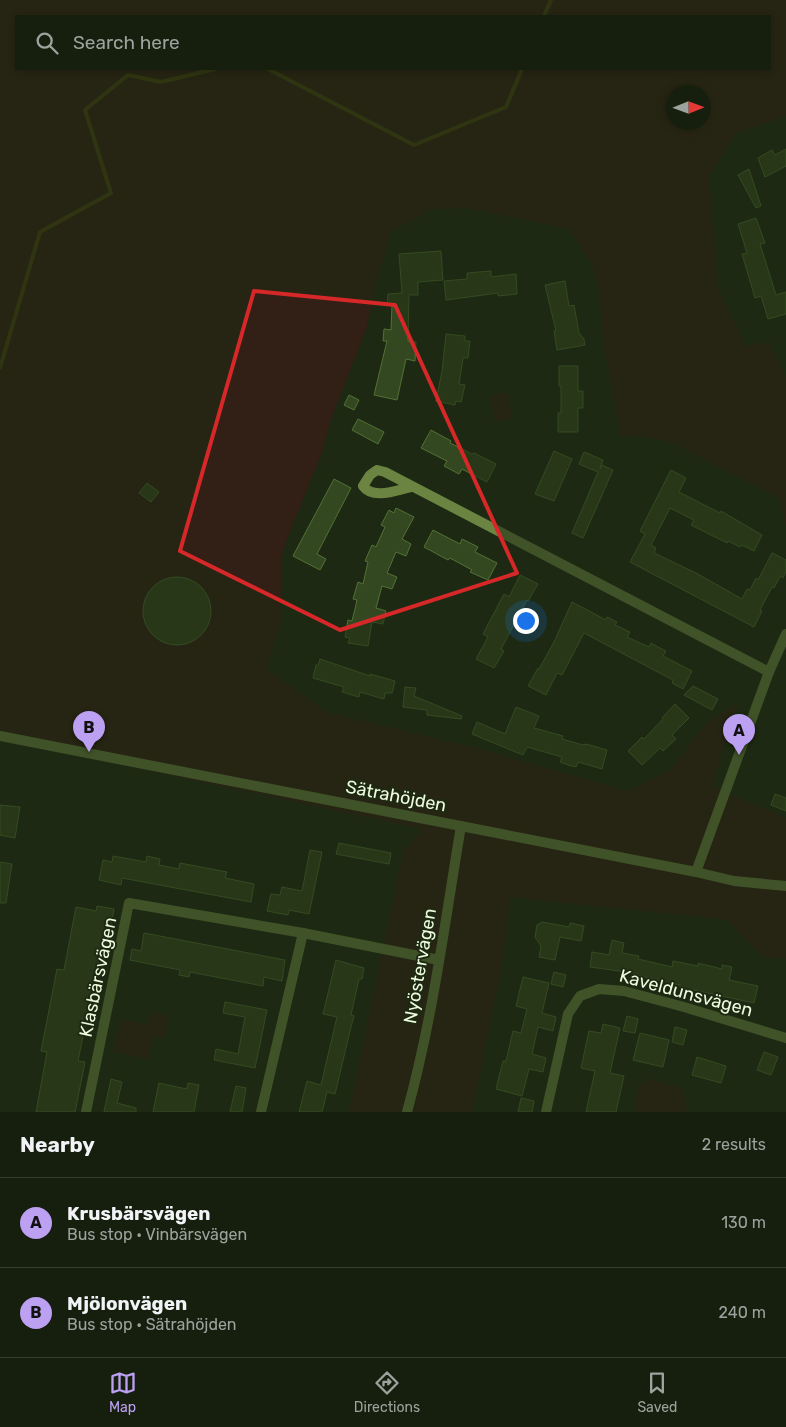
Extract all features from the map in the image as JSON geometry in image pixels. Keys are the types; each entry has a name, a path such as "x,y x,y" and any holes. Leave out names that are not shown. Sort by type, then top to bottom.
{"street":[{"path":"411,487 769,672"},
{"path":"696,872 769,672 786,634"},
{"name":"Sätrahöjden","path":"0,736 696,872 734,882 786,886"},
{"name":"Nyöstervägen","path":"407,1112 439,960 462,826"},
{"name":"Klasbärsvägen","path":"86,1112 129,903 303,933 439,960"},
{"path":"261,1112 303,933"},
{"name":"Kaveldunsvägen","path":"546,1112 568,1014 580,996 599,989 624,991 786,1038"}],"highlighted area":[{"path":"254,291 395,305 517,573 340,630 180,551"}],"shaded area":[{"path":"0,0 786,0 786,116 736,133 709,176 718,287 745,346 769,342 786,377 786,525 780,499 674,443 643,436 621,437 603,341 599,288 591,263 569,229 465,208 433,209 391,231 366,329 281,559 281,625 266,668 326,712 476,748 628,791 670,770 709,720 738,703 712,786 786,818 786,959 763,957 727,920 510,897 502,965 472,1112 349,1112 403,852 422,829 0,739"},
{"path":"508,392 512,419 495,422 491,395"},
{"path":"151,1012 169,1016 164,1039 153,1036 148,1059 114,1052 120,1019 148,1025"},
{"path":"647,1079 679,1087 687,1104 686,1112 636,1112 637,1086"}],"building":[{"path":"786,149 786,166 765,177 758,158 772,150 775,155"},
{"path":"749,169 761,206 756,208 738,175"},
{"path":"756,218 765,243 760,244 776,295 786,292 786,314 768,319 761,296 755,298 742,254 747,253 738,224"},
{"path":"441,251 443,280 418,282 418,295 409,295 408,341 416,342 415,361 406,359 397,400 374,395 387,341 383,341 384,329 391,330 392,305 387,305 388,294 402,293 399,254"},
{"path":"491,271 491,277 516,274 517,294 498,296 498,293 446,300 444,281 467,279 467,273"},
{"path":"565,281 569,306 574,305 579,333 584,339 585,345 557,350 554,331 556,331 545,285"},
{"path":"446,334 465,336 465,341 470,341 468,358 463,358 459,384 465,385 461,402 456,401 455,405 436,401 442,371"},
{"path":"559,366 578,366 578,391 583,391 583,408 578,408 578,432 558,432 558,413 561,413"},
{"path":"349,395 359,400 354,410 344,405"},
{"path":"358,419 384,432 378,444 352,430"},
{"path":"431,430 451,441 450,443 496,464 487,482 462,469 459,474 444,466 447,461 421,448"},
{"path":"554,451 572,459 554,501 535,494"},
{"path":"584,452 603,460 600,469 602,465 613,470 583,538 572,533 598,472 579,464"},
{"path":"671,470 686,478 679,492 720,513 721,511 762,535 754,551 742,545 740,547 728,541 727,543 691,525 694,520 670,508 651,545 656,548 654,553 698,574 742,599 747,589 750,590 756,578 758,580 772,553 786,560 786,571 783,578 780,576 774,588 772,587 760,610 762,611 754,627 630,562 645,534 640,531"},
{"path":"334,479 351,488 317,554 326,559 320,570 293,556"},
{"path":"147,483 159,492 151,502 139,493"},
{"path":"396,508 414,517 402,539 411,544 406,556 396,552 387,573 397,577 392,589 382,586 376,608 386,611 383,624 372,622 368,646 348,643 350,638 345,637 348,620 352,621 357,600 353,599 358,582 363,584 368,562 365,561 372,545 376,547 385,527 381,525 389,510 394,513"},
{"path":"433,530 460,544 462,539 478,547 475,552 497,563 488,580 470,572 472,570 450,558 448,560 424,547"},
{"path":"520,575 538,584 527,600 501,649 504,651 494,668 476,659 488,637 483,634 504,594 509,597"},
{"path":"177,577 190,580 201,587 208,598 211,611 208,624 201,635 190,642 177,645 164,642 153,635 146,624 143,611 146,598 153,587 164,580"},
{"path":"572,602 606,620 607,617 617,622 615,625 630,632 627,637 649,647 651,643 666,651 663,656 692,671 683,689 672,683 673,680 584,633 562,675 557,673 546,695 528,686 554,642"},
{"path":"320,659 370,676 370,674 395,681 392,693 385,693 384,699 360,692 359,697 342,692 344,687 313,678 316,665 318,665"},
{"path":"693,686 718,699 712,710 684,695"},
{"path":"405,687 416,688 414,696 462,716 461,719 427,715 427,710 403,707"},
{"path":"675,704 689,718 672,735 676,739 663,751 660,748 642,765 628,751 642,737 644,739"},
{"path":"516,707 539,716 534,728 563,736 562,739 607,750 602,769 578,762 576,767 568,765 560,762 562,757 527,747 523,755 472,734 477,722 505,734"},
{"path":"775,794 786,798 786,811 771,805"},
{"path":"0,805 20,807 15,838 0,835"},
{"path":"339,843 391,853 389,864 336,854"},
{"path":"310,850 322,852 309,914 289,910 288,915 267,911 271,894 280,895 282,887 302,891"},
{"path":"113,856 146,862 147,856 160,859 159,865 179,869 180,863 227,872 225,878 254,884 251,902 122,878 121,885 99,880 103,860 112,862"},
{"path":"0,862 12,864 6,903 0,903"},
{"path":"97,906 114,909 102,975 96,973 78,1061 85,1062 75,1112 36,1112 47,1052 41,1051 57,969 64,970 76,907 96,911"},
{"path":"542,922 569,927 570,923 584,926 581,941 560,937 555,960 539,957 541,946 535,937 537,925"},
{"path":"144,933 285,960 282,981 264,977 263,986 190,972 189,977 179,975 180,970 130,960 132,949 141,951"},
{"path":"612,940 624,943 622,953 639,956 638,959 672,967 673,961 698,966 698,963 722,969 722,965 732,967 729,980 758,986 754,1003 619,971 590,967 592,952 609,955"},
{"path":"336,960 364,968 362,979 359,979 351,1015 354,1016 335,1094 327,1092 322,1112 299,1112 307,1081 321,1085 337,1017 323,1014"},
{"path":"554,972 566,975 563,987 551,984"},
{"path":"523,977 549,983 542,1013 556,1017 553,1031 538,1027 532,1054 546,1058 543,1072 529,1069 522,1096 496,1089 503,1061 506,1061 513,1031 521,1033 527,1009 516,1006"},
{"path":"225,1002 267,1010 255,1068 214,1060 216,1049 238,1054 245,1017 223,1013"},
{"path":"627,1016 638,1019 635,1033 623,1031"},
{"path":"603,1024 620,1028 610,1073 624,1076 616,1112 586,1112 595,1071 581,1068 589,1031 601,1033"},
{"path":"675,1027 687,1030 683,1045 672,1042"},
{"path":"640,1033 669,1040 663,1067 633,1060"},
{"path":"764,1052 778,1057 771,1075 757,1070"},
{"path":"697,1057 726,1066 721,1083 692,1075"},
{"path":"111,1079 122,1082 117,1103 136,1108 136,1112 104,1112"},
{"path":"159,1083 187,1089 188,1083 199,1085 194,1112 153,1112"},
{"path":"236,1086 246,1088 242,1112 230,1112"},
{"path":"521,1098 534,1101 532,1112 518,1112"}],"waterway":[{"path":"544,15 551,0"},
{"path":"0,368 40,232 111,193 85,110 128,75 161,82 211,70"},
{"path":"270,70 414,145 506,107 522,70"}],"place":[{"name":"Mjölonvägen","path":"89,752"},
{"name":"Krusbärsvägen","path":"739,755"}]}
